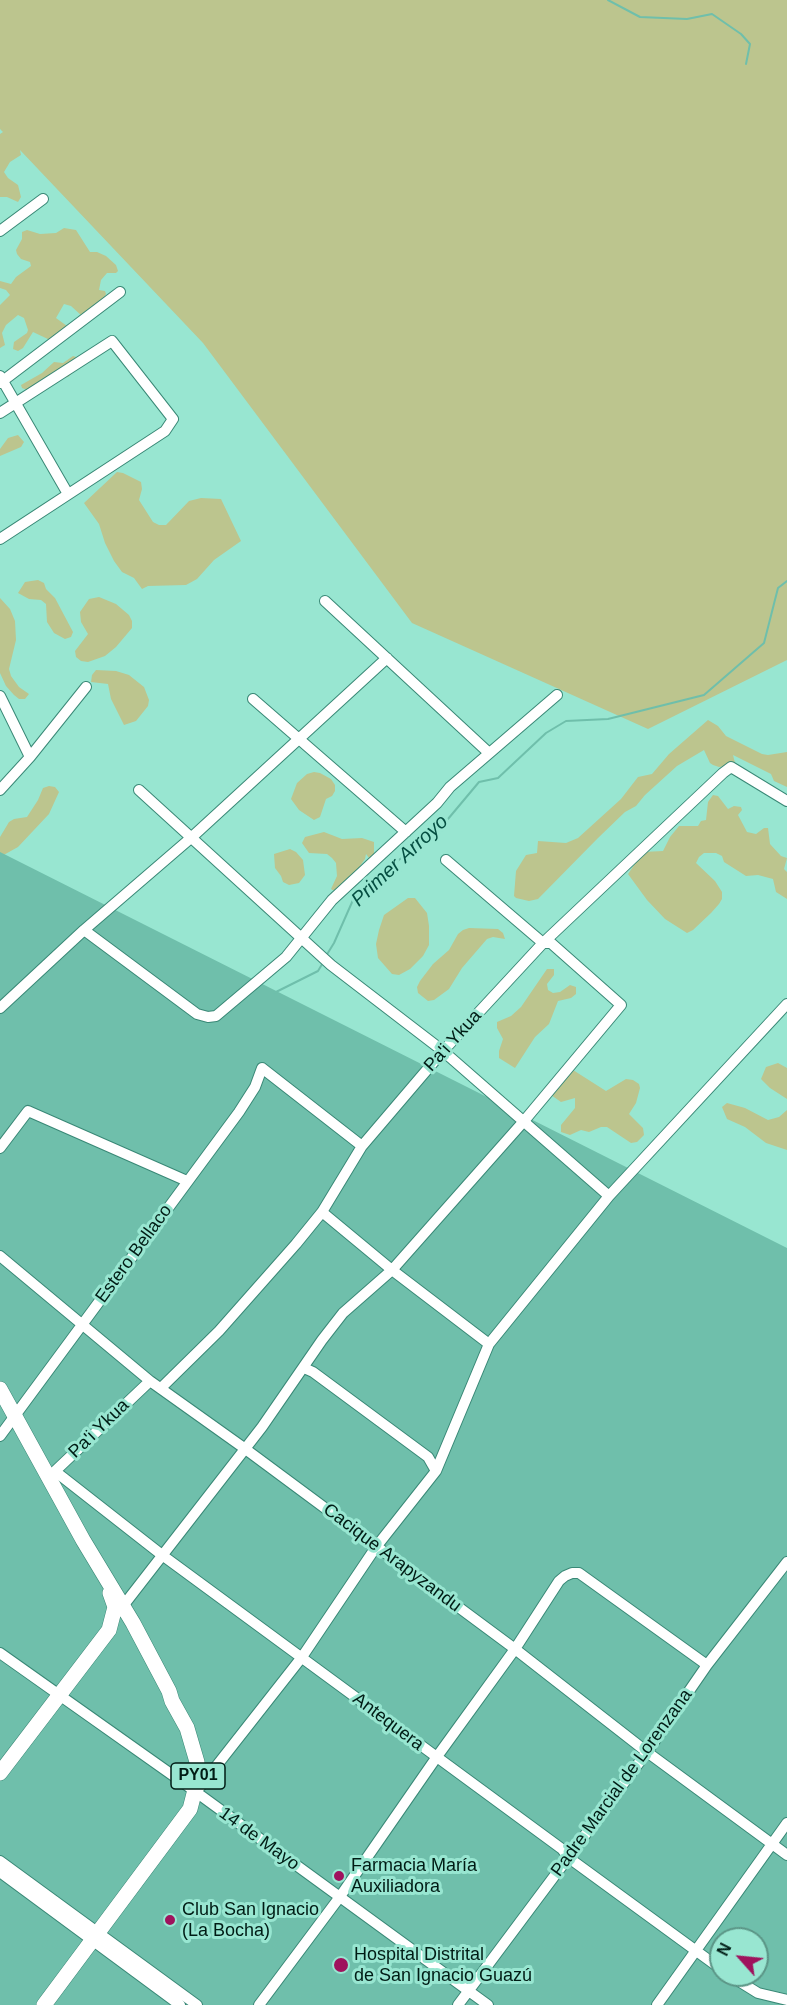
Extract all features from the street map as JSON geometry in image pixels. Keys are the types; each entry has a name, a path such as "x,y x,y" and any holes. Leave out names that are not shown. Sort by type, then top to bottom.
{"highway":[{"name":"PY01","path":"0,1389 52,1474 83,1540 123,1606 169,1691 194,1748 198,1779 190,1809 44,2005"},
{"path":"0,1773 109,1630 115,1607 83,1540"},
{"path":"109,1630 123,1627 132,1634 172,1701"}],"street":[{"path":"0,231 43,198"},
{"path":"68,494 1,380 120,292"},
{"path":"0,413 112,340 173,419 165,431 0,539"},
{"path":"325,601 489,753"},
{"path":"0,1008 84,930 192,837 387,658"},
{"path":"0,790 30,757 86,687"},
{"path":"84,930 197,1014 208,1017 216,1016 286,957 332,900 437,803 450,787 557,695"},
{"path":"0,696 30,757"},
{"path":"253,699 406,832"},
{"name":"Pa'i Ykua","path":"160,1388 219,1331 265,1280 322,1212 362,1146 443,1051 543,944 731,767 787,801"},
{"path":"140,790 325,959 443,1051 609,1196"},
{"path":"123,1606 262,1427 343,1313 392,1269 524,1121 621,1005 551,943 543,944 446,860"},
{"path":"196,1792 302,1657 376,1547 436,1471 489,1344 609,1196 787,1004"},
{"name":"Estero Bellaco","path":"0,1436 239,1112 255,1087 262,1068 362,1146"},
{"path":"0,1148 28,1111 186,1181"},
{"path":"322,1212 489,1344"},
{"name":"Cacique Arapyzandu","path":"0,1256 150,1381 244,1448 787,1855"},
{"path":"303,1368 313,1372 428,1457 436,1471"},
{"name":"Pa'i Ykua","path":"52,1474 150,1381"},
{"name":"Antequera","path":"52,1474 562,1849 569,1858 709,1961"},
{"name":"Padre Marcial de Lorenzana","path":"458,2005 647,1752 707,1665 787,1562"},
{"path":"259,2005 339,1898 514,1649 559,1581 572,1573 579,1573 707,1665"},
{"name":"14 de Mayo","path":"0,1653 196,1792 488,2005"},
{"path":"657,2005 787,1823"},
{"path":"0,1861 180,2005"},
{"path":"0,1872 197,2005"},
{"path":"748,1987 758,1993 787,2000"}],"green space":[{"path":"0,0 787,0 787,660 648,729 412,623 203,343 20,150 21,155 10,162 4,172 18,185 21,197 18,202 7,197 0,197 0,134 3,132 0,129"},
{"path":"64,228 76,230 90,252 106,256 116,265 118,271 116,273 107,273 101,280 99,290 105,291 106,294 102,301 82,316 71,306 64,304 56,318 67,326 50,340 33,332 23,348 18,351 13,349 14,342 28,330 24,318 18,315 6,325 2,333 5,345 0,348 0,305 10,295 6,290 0,288 0,281 11,284 16,277 31,266 30,262 21,259 17,254 16,250 22,239 22,232 27,230 40,234 56,233"},
{"path":"73,356 79,358 80,366 68,377 58,378 30,391 22,388 21,385 42,373 54,362 63,363"},
{"path":"18,435 24,442 21,447 0,456 0,449 8,438"},
{"path":"117,472 141,482 139,500 153,522 159,525 166,525 189,501 201,498 221,499 241,541 214,560 197,579 186,585 148,586 142,589 134,578 122,572 114,561 99,524 84,503"},
{"path":"38,580 44,583 46,589 55,598 73,632 71,637 65,639 54,633 47,622 46,604 41,600 29,599 18,593 25,582"},
{"path":"99,597 116,604 129,615 132,628 105,656 88,662 81,661 76,657 75,651 88,634 81,622 80,612 89,599"},
{"path":"0,598 10,609 15,621 16,640 9,669 19,687 29,694 25,699 19,699 14,695 6,686 0,673"},
{"path":"96,670 116,671 129,675 144,687 149,700 148,706 136,721 124,725 111,699 108,684 91,682"},
{"path":"708,720 718,726 726,736 762,754 787,752 787,787 774,781 771,774 733,755 735,763 733,765 719,767 713,765 704,750 677,766 636,806 625,812 538,899 529,901 514,896 516,871 526,855 537,853 538,841 566,843 578,838 621,799 638,777 652,774 669,754"},
{"path":"314,772 331,779 335,785 335,791 326,799 320,817 314,820 299,810 291,799 297,783 307,774"},
{"path":"55,787 59,792 49,814 18,847 0,857 0,837 9,822 27,817 43,788"},
{"path":"713,795 718,796 728,809 734,806 741,807 742,810 738,815 747,832 756,834 768,828 770,844 781,856 787,858 784,869 787,872 787,899 776,892 773,879 758,875 746,876 724,862 722,856 716,853 704,853 696,863 715,881 722,892 722,899 711,913 687,933 665,919 647,900 628,874 643,852 663,851 679,826 698,826 701,821 706,820 708,802"},
{"path":"324,832 342,839 362,838 374,842 374,854 369,858 366,854 350,880 336,892 331,889 337,876 336,863 327,854 309,853 302,843 305,837"},
{"path":"290,849 303,860 305,875 299,883 289,885 283,882 275,868 274,854"},
{"path":"408,898 415,898 427,913 429,945 423,956 410,969 399,975 392,974 378,958 376,944 384,915"},
{"path":"469,928 498,929 503,933 505,939 493,937 487,939 462,968 449,989 434,1000 428,1001 418,993 417,987 420,981 433,964 449,950 458,934"},
{"path":"547,969 554,969 554,975 547,984 548,990 553,993 560,992 570,985 576,987 576,994 571,998 558,1001 549,1024 535,1037 515,1068 499,1058 503,1039 497,1028 497,1022 511,1016 521,1007"},
{"path":"778,1063 787,1068 787,1099 761,1079 766,1067"},
{"path":"573,1070 606,1091 626,1079 639,1084 636,1103 629,1114 643,1128 644,1135 637,1142 631,1143 607,1127 589,1132 581,1130 570,1135 561,1132 561,1125 575,1108 575,1098 561,1102 551,1095"},
{"path":"727,1103 745,1108 768,1120 779,1117 787,1110 787,1150 766,1143 745,1127 727,1119 722,1107"}],"water":[{"path":"0,852 787,1248 787,2005 0,2005"}],"waterway":[{"path":"608,0 640,17 687,19 712,14 741,34 750,44 746,64"},
{"name":"Primer Arroyo","path":"326,956 353,900 385,870 429,838 479,782 498,778 546,733 566,721 608,719 704,695 764,643 778,588 787,581"},
{"name":"Primer Arroyo","path":"274,993 318,971 324,961"}],"place":[{"name":"Farmacia María Auxiliadora","path":"339,1876"},
{"name":"Club San Ignacio (La Bocha)","path":"170,1920"},
{"name":"Hospital Distrital de San Ignacio Guazú","path":"341,1965"}]}
